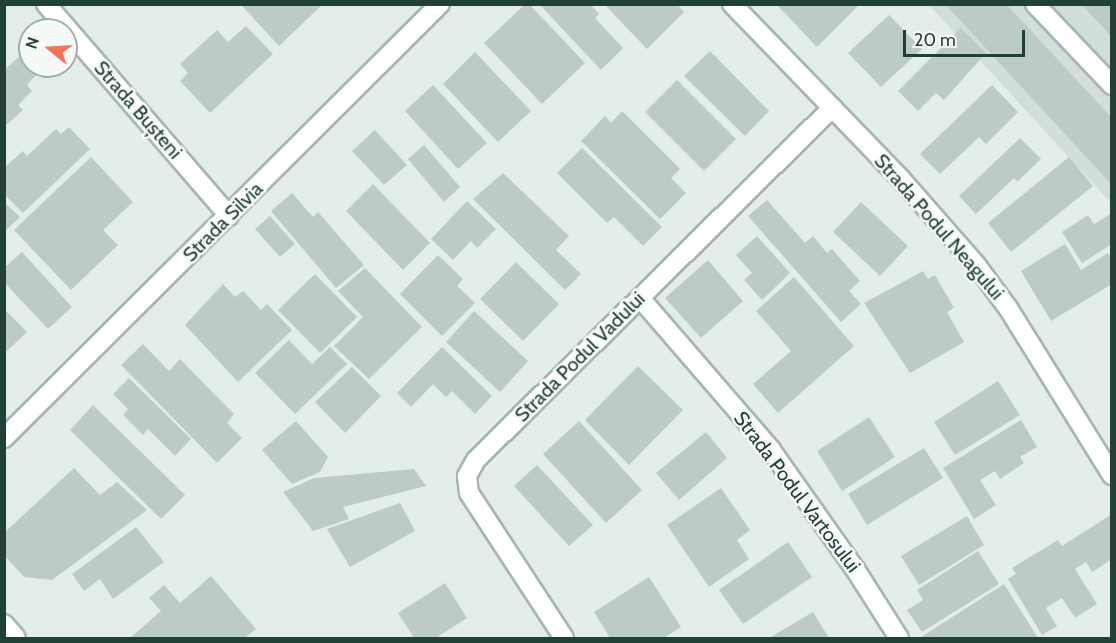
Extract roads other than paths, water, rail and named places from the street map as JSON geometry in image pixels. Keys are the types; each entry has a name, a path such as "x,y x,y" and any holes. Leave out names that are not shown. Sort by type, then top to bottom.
{"street":[{"name":"Strada Bușteni","path":"46,4 229,216"},
{"name":"Strada Silvia","path":"4,438 440,4"},
{"name":"Strada Podul Neagului","path":"732,4 832,108 977,266 1112,475"},
{"path":"1035,4 1112,85"},
{"name":"Strada Podul Vadului","path":"564,639 469,493 467,476 476,460 832,108"},
{"name":"Strada Podul Vartosului","path":"640,297 771,450 855,568 899,639"},
{"path":"4,624 16,639"}]}
